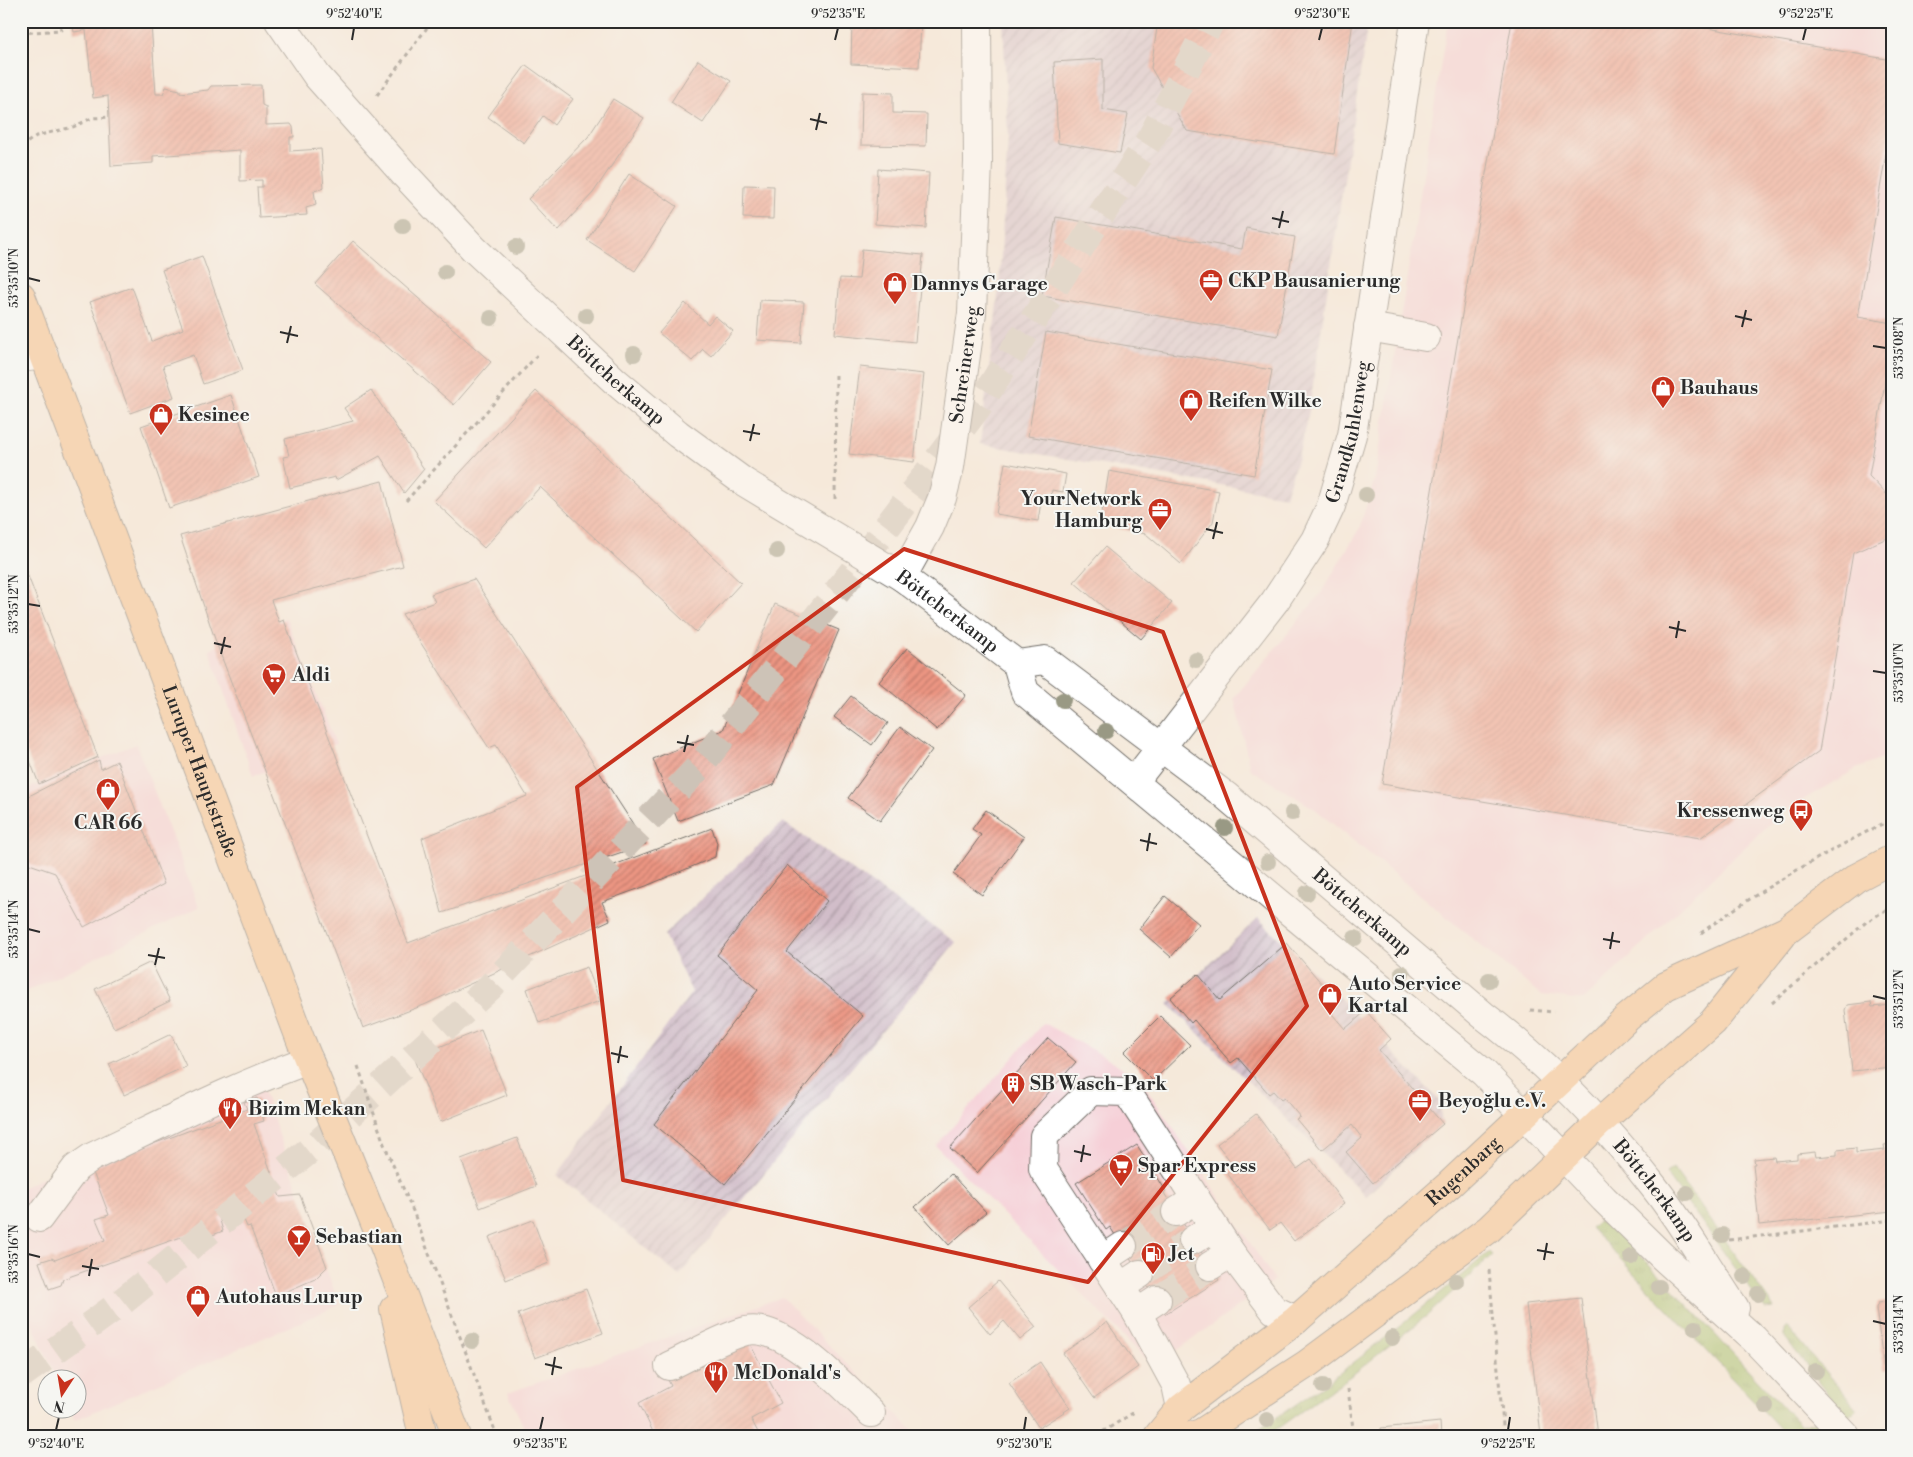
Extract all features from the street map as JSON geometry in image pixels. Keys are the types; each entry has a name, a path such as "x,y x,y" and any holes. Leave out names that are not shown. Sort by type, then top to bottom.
{"main road":[{"name":"Luruper Hauptstraße","path":"21,296 33,357 230,853 458,1436"},
{"name":"Rugenbarg","path":"1158,1436 1181,1408 1296,1320 1449,1185 1627,1018 1666,986 1786,931 1856,878 1892,859"},
{"name":"Rugenbarg","path":"1191,1436 1201,1433 1307,1364 1489,1229 1599,1124 1713,1022 1786,931"},
{"name":"Luruper Hauptstraße","path":"383,1243 397,1326 423,1436"}],"street":[{"name":"Böttcherkamp","path":"279,21 317,76 474,249 615,381 678,434 744,482 902,577 1017,664 1025,692 1484,1073 1564,1158 1662,1256 1754,1339 1846,1436"},
{"name":"Schreinerweg","path":"902,577 930,527 942,498 950,467 972,313 978,162 976,21"},
{"name":"Grandkuhlenweg","path":"1134,782 1275,601 1315,540 1331,506 1352,435 1416,21"},
{"path":"1368,328 1426,337"},
{"name":"Böttcherkamp","path":"1017,664 1045,660 1226,796 1483,1015 1519,1042 1560,1082 1654,1187 1754,1339"},
{"path":"39,1218 76,1168 92,1157 214,1098 269,1074 310,1060"},
{"path":"1181,1408 1176,1385 1147,1307 1112,1253 1043,1169 1044,1136 1091,1090 1127,1092 1186,1205 1220,1260 1274,1310 1296,1320"},
{"path":"669,1366 748,1331 764,1333 779,1337 810,1356 871,1413"}],"path":[{"path":"21,33 61,30 60,21"},
{"path":"357,122 432,21"},
{"path":"21,146 36,136 74,127 92,118 109,117"},
{"path":"406,501 544,347"},
{"path":"835,499 836,372"},
{"path":"1693,939 1738,906 1849,841 1892,819"},
{"path":"1769,1006 1865,923 1892,906"},
{"path":"358,1066 384,1144 413,1211 497,1436"},
{"path":"1693,1244 1892,1220"},
{"path":"1489,1270 1504,1436"},
{"path":"1348,1389 1354,1436"}],"highlighted area":[{"path":"904,549 1163,632 1307,1006 1088,1282 623,1180 577,787"}],"shaded area":[{"path":"1003,21 1368,21 1309,411 1298,457 1285,496 980,444 999,288 1008,137"},
{"name":"Bauhaus","path":"1450,21 1892,21 1892,755 1856,769 1782,812 1584,1000 1541,995 1315,809 1250,769 1234,698 1321,593 1359,529 1375,478 1446,31"},
{"name":"Aldi","path":"286,618 336,744 253,776 209,649"},
{"path":"136,744 199,907 21,994 21,791"},
{"path":"783,822 956,942 679,1276 557,1175 692,992 664,935"},
{"path":"1258,918 1339,997 1439,1100 1442,1124 1366,1196 1168,1004"},
{"path":"1043,1023 1111,1060 1142,1082 1275,1280 1154,1367 936,1146"},
{"path":"259,1078 339,1305 88,1414 88,1370 53,1370 21,1299 21,1188"},
{"path":"782,1297 918,1436 528,1436 508,1393"}],"green space":[{"path":"1673,1168 1774,1308 1765,1309 1666,1173"},
{"path":"1598,1221 1609,1226 1647,1262 1801,1426 1819,1421 1833,1436 1787,1436 1591,1228"},
{"path":"1489,1252 1492,1255 1429,1314 1356,1372 1267,1436 1247,1436 1342,1372 1402,1325"},
{"path":"1787,1327 1857,1409 1849,1416 1845,1416 1784,1336 1784,1330"}],"building":[{"path":"72,21 137,21 137,25 151,24 156,94 163,94 166,87 180,90 180,93 208,90 211,86 261,85 262,105 266,107 266,125 291,124 293,127 294,137 290,137 290,151 321,149 324,188 314,191 316,205 306,208 307,215 259,218 257,187 262,187 262,180 240,181 240,150 153,156 153,163 111,166 108,96 93,98 86,30 74,32"},
{"path":"852,21 921,21 919,67 851,64"},
{"path":"1158,21 1353,21 1334,154 1187,131 1151,68"},
{"name":"Bauhaus","path":"1512,21 1667,21 1892,60 1892,119 1858,317 1892,323 1892,342 1869,476 1892,500 1892,536 1853,553 1819,751 1700,838 1382,784"},
{"path":"1103,59 1103,110 1128,114 1120,153 1058,143 1054,62"},
{"path":"698,60 731,81 703,123 671,102"},
{"path":"526,65 573,99 554,125 543,116 524,143 488,117"},
{"path":"862,92 893,93 893,113 927,114 926,146 861,145"},
{"path":"613,99 644,118 593,193 558,231 528,199 588,137"},
{"path":"878,169 929,173 926,228 875,224"},
{"path":"629,174 677,206 635,271 587,240"},
{"path":"744,185 774,186 773,219 743,218"},
{"path":"1056,217 1242,249 1246,228 1295,237 1278,336 1042,296"},
{"path":"353,241 491,362 454,405 315,284"},
{"path":"862,249 923,255 915,342 835,334 840,278 859,279"},
{"path":"202,256 243,370 203,384 193,355 163,366 174,397 130,413 90,302 132,287 152,341 183,329 162,270"},
{"path":"760,300 804,302 801,343 757,340"},
{"path":"685,303 708,324 715,316 733,331 711,356 703,349 692,361 659,333"},
{"path":"1046,332 1272,370 1254,475 1028,436"},
{"path":"860,367 924,374 914,462 849,454"},
{"path":"371,390 424,469 404,493 380,456 336,480 335,477 290,488 283,457 289,456 285,439 353,421 344,408"},
{"path":"536,391 741,583 696,632 540,487 484,548 434,501"},
{"path":"231,395 259,477 169,508 141,426"},
{"path":"1005,463 1066,474 1063,492 1052,490 1050,504 1041,502 1038,521 996,514"},
{"path":"1109,471 1219,491 1213,522 1181,564 1146,534 1100,525"},
{"path":"382,481 403,566 271,600 279,622 284,620 408,943 712,828 717,843 715,857 602,902 610,920 424,1005 363,1028 217,645 180,536"},
{"path":"1105,547 1172,603 1141,639 1074,582"},
{"path":"21,558 98,757 39,784 21,738"},
{"path":"474,579 646,844 442,913 422,838 527,796 496,745 489,748 402,614 435,602 431,594"},
{"path":"775,604 839,630 774,785 678,821 653,759 723,730"},
{"path":"907,648 966,695 937,730 879,682"},
{"path":"851,696 888,723 872,745 834,717"},
{"path":"900,727 932,750 880,821 848,798"},
{"path":"99,760 101,769 117,761 164,884 84,927 55,873 21,861 21,800"},
{"path":"986,810 1024,837 982,895 953,874 981,835 972,829"},
{"path":"787,865 827,901 787,952 863,1016 725,1184 654,1124 758,990 717,955"},
{"path":"1165,896 1199,924 1171,957 1139,929"},
{"path":"1287,943 1329,992 1320,1000 1345,1029 1366,1011 1391,1039 1379,1050 1443,1124 1373,1183 1346,1152 1362,1138 1352,1125 1322,1150 1296,1119 1300,1117 1284,1098 1281,1100 1273,1091 1269,1094 1238,1058 1231,1063 1194,1020 1191,1023 1170,998 1198,974 1220,1000"},
{"path":"151,962 170,1001 114,1028 95,989"},
{"path":"587,967 600,1001 539,1023 527,989"},
{"path":"1871,1002 1872,1007 1892,1005 1892,1067 1852,1071 1845,1010 1847,1005"},
{"path":"1160,1016 1190,1045 1153,1081 1124,1052"},
{"path":"481,1030 507,1095 440,1122 414,1057"},
{"path":"171,1034 186,1066 124,1095 109,1064"},
{"name":"SB Wasch-Park","path":"1048,1038 1076,1062 977,1173 950,1148"},
{"path":"257,1098 264,1121 254,1124 280,1197 300,1195 327,1267 315,1279 276,1296 250,1226 247,1227 240,1210 219,1217 223,1231 202,1239 198,1231 63,1279 61,1285 49,1289 39,1262 52,1258 55,1260 105,1240 96,1219 109,1215 91,1167 247,1109 244,1102"},
{"path":"1256,1114 1297,1169 1311,1159 1344,1204 1294,1241 1280,1223 1270,1230 1227,1173 1235,1167 1217,1144"},
{"path":"517,1138 536,1186 480,1208 461,1159"},
{"path":"1892,1144 1892,1211 1759,1225 1754,1159 1774,1157 1775,1161 1797,1159 1797,1154 1815,1152 1816,1157 1837,1155 1837,1150 1856,1148 1856,1153 1885,1150 1884,1145"},
{"path":"1137,1145 1166,1191 1164,1193 1219,1280 1165,1314 1110,1227 1106,1230 1076,1183"},
{"path":"951,1174 986,1212 949,1245 915,1207"},
{"path":"533,1220 549,1263 506,1280 489,1237"},
{"path":"998,1281 1036,1327 1020,1340 1004,1321 990,1334 968,1307"},
{"path":"586,1289 603,1333 535,1358 518,1314"},
{"path":"1581,1298 1598,1436 1541,1436 1526,1304"},
{"path":"1892,1301 1892,1369 1884,1370 1876,1308 1878,1303"},
{"path":"1107,1322 1138,1367 1094,1398 1063,1353"},
{"name":"McDonald's","path":"748,1340 781,1403 751,1419 760,1436 655,1436 639,1403 671,1386 667,1378"},
{"path":"1040,1362 1070,1408 1039,1428 1009,1383"},
{"path":"1440,1422 1441,1436 1382,1436 1381,1428"}],"tunnel":[{"path":"21,1375 118,1305 316,1145 488,989 698,768 851,574 977,408 1152,136 1211,21"},
{"path":"1123,1246 1176,1212"},
{"path":"1140,1274 1193,1240"},
{"path":"1157,1300 1210,1266"}],"place":[{"name":"CKP Bausanierung","path":"1211,302"},
{"name":"Dannys Garage","path":"895,305"},
{"name":"Bauhaus","path":"1663,409"},
{"name":"Reifen Wilke","path":"1191,422"},
{"name":"Kesinee","path":"161,436"},
{"name":"YourNetwork Hamburg","path":"1160,531"},
{"name":"Aldi","path":"274,696"},
{"name":"CAR 66","path":"108,811"},
{"name":"Kressenweg","path":"1801,832"},
{"name":"Auto Service Kartal","path":"1330,1016"},
{"name":"SB Wasch-Park","path":"1013,1105"},
{"name":"Beyoğlu e.V.","path":"1420,1122"},
{"name":"Bizim Mekan","path":"230,1130"},
{"name":"Spar Express","path":"1121,1187"},
{"name":"Sebastian","path":"299,1258"},
{"name":"Jet","path":"1153,1275"},
{"name":"Autohaus Lurup","path":"198,1318"},
{"name":"McDonald's","path":"716,1394"}]}
